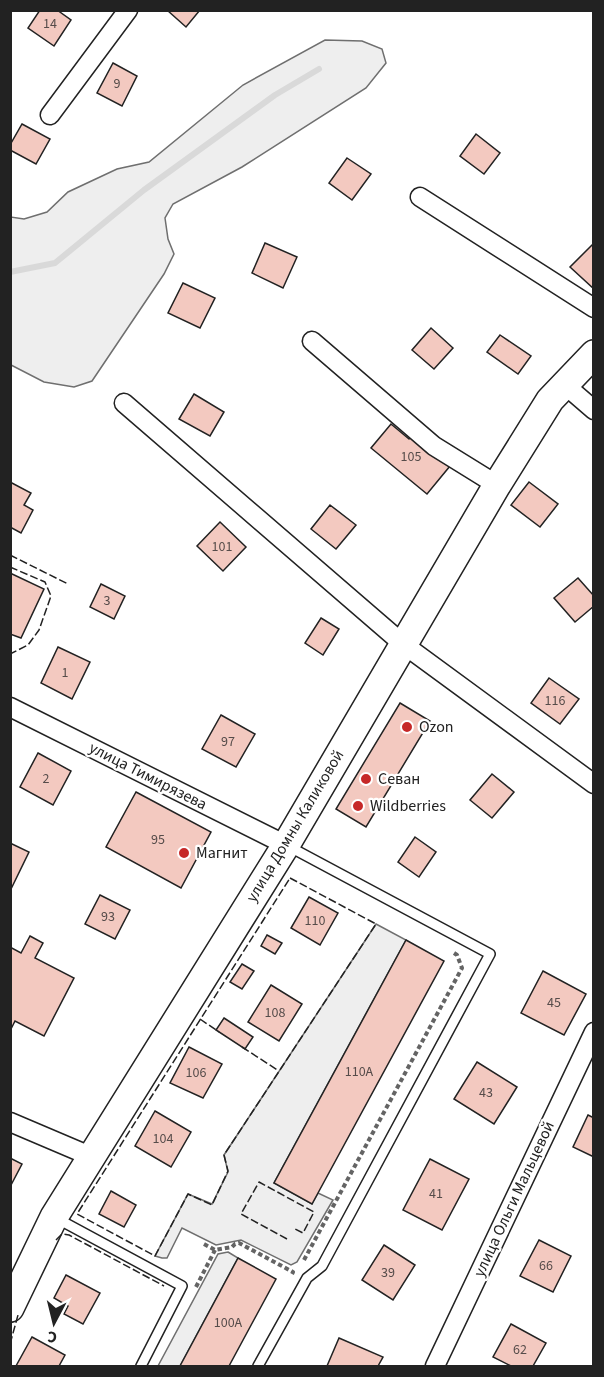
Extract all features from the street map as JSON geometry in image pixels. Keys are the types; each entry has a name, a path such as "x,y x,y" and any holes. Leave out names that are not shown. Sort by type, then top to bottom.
{"main road":[{"name":"улица Домны Каликовой","path":"10,1308 54,1217 90,1156 286,845 497,485 550,400 594,354"}],"street":[{"path":"50,115 128,10"},
{"path":"420,197 594,308"},
{"path":"312,341 435,446 497,485"},
{"path":"566,385 594,411"},
{"path":"124,403 403,644 594,784"},
{"name":"улица Тимирязева","path":"10,707 286,845"},
{"name":"улица Ольги Мальцевой","path":"435,1366 594,1032"},
{"path":"10,1122 90,1156"}],"lane":[{"path":"258,1366 307,1278 322,1266 490,954 286,845"},
{"path":"54,1217 182,1286 141,1366"}],"path":[{"path":"288,1282 293,1272 308,1256 462,968 452,951"},
{"path":"204,1245 215,1250 232,1247 239,1243 293,1272"}],"shaded area":[{"path":"325,40 362,41 382,49 386,63 366,88 242,167 173,204 165,218 168,239 174,254 164,274 92,381 74,387 44,382 11,365 11,217 24,219 47,212 68,192 117,169 149,162 243,85"},
{"path":"376,924 406,940 274,1183 312,1204 318,1193 333,1200 297,1262 291,1265 241,1240 216,1245 182,1228 167,1258 155,1256 188,1194 212,1204 228,1172 224,1155"},
{"path":"228,1252 238,1258 180,1366 158,1366 218,1254"}],"building":[{"path":"40,10 57,10 71,20 54,46 28,28"},
{"path":"167,10 200,10 186,27"},
{"path":"113,63 137,76 122,106 97,93"},
{"path":"22,124 50,139 36,164 10,150 10,145"},
{"path":"476,134 500,153 484,174 460,156"},
{"path":"347,158 371,174 352,200 329,183"},
{"path":"265,243 297,257 283,288 252,273"},
{"path":"594,243 594,289 570,267"},
{"path":"183,283 215,298 200,328 168,313"},
{"path":"431,328 453,348 434,369 412,350"},
{"path":"500,335 531,356 518,374 487,352"},
{"path":"194,394 224,412 210,436 179,419"},
{"path":"391,424 409,439 412,435 450,466 427,494 371,448"},
{"path":"10,482 31,493 24,505 33,510 21,533 10,527"},
{"path":"529,482 558,504 540,527 511,505"},
{"path":"330,505 356,525 336,549 311,529"},
{"path":"220,522 246,547 223,571 197,546"},
{"path":"10,573 44,589 21,638 10,634"},
{"path":"578,578 594,596 594,606 575,622 554,598"},
{"path":"101,584 125,596 114,619 90,607"},
{"path":"321,618 339,629 323,655 305,643"},
{"path":"58,647 90,662 72,699 41,683"},
{"path":"549,678 579,699 560,724 531,703"},
{"path":"400,703 430,721 366,827 336,809"},
{"path":"221,715 255,734 236,767 202,749"},
{"path":"38,753 71,771 53,805 20,787"},
{"path":"492,774 514,792 492,818 470,800"},
{"path":"136,792 211,832 181,888 106,847"},
{"path":"415,837 436,852 419,877 398,862"},
{"path":"10,843 29,852 11,889 10,888"},
{"path":"100,895 130,910 115,939 85,924"},
{"path":"309,897 338,913 320,945 291,928"},
{"path":"267,935 282,943 275,954 261,946"},
{"path":"30,936 43,943 35,958 74,978 44,1036 15,1021 10,1031 10,947 21,953"},
{"path":"406,940 444,961 312,1204 274,1183"},
{"path":"242,964 254,971 242,989 230,982"},
{"path":"543,971 586,994 564,1035 521,1013"},
{"path":"271,985 302,1004 279,1041 248,1022"},
{"path":"224,1018 253,1037 245,1049 216,1030"},
{"path":"189,1047 222,1064 203,1098 170,1083"},
{"path":"477,1062 517,1087 494,1124 454,1099"},
{"path":"155,1111 191,1132 171,1167 135,1146"},
{"path":"588,1115 594,1118 594,1157 573,1147"},
{"path":"10,1158 22,1164 10,1187"},
{"path":"430,1159 469,1179 442,1230 403,1210"},
{"path":"111,1191 136,1205 124,1227 99,1214"},
{"path":"539,1240 571,1256 553,1292 520,1276"},
{"path":"384,1245 415,1265 393,1300 362,1280"},
{"path":"238,1258 276,1279 229,1366 180,1366"},
{"path":"66,1275 100,1293 83,1324 64,1314 68,1306 54,1298"},
{"path":"511,1324 546,1343 533,1366 511,1366 493,1357"},
{"path":"32,1337 65,1355 59,1366 16,1366"},
{"path":"339,1338 383,1357 378,1366 327,1366"}],"waterway":[{"path":"10,272 55,263 144,190 275,95 319,69"}],"fence":[{"path":"10,555 68,584"},
{"path":"10,567 45,582 51,596 39,630 28,645 10,654"},
{"path":"290,878 376,924 224,1155 228,1171 212,1205 188,1194 155,1256 77,1214 290,878"},
{"path":"200,1019 219,1032"},
{"path":"242,1047 279,1071"},
{"path":"287,1239 241,1214 259,1182 314,1212 303,1233 293,1228"},
{"path":"56,1240 62,1234 69,1235 164,1286"},
{"path":"10,1344 18,1315"}],"place":[{"name":"Ozon","path":"407,727"},
{"name":"Севан","path":"366,779"},
{"name":"Wildberries","path":"358,806"},
{"name":"Магнит","path":"184,853"}]}
